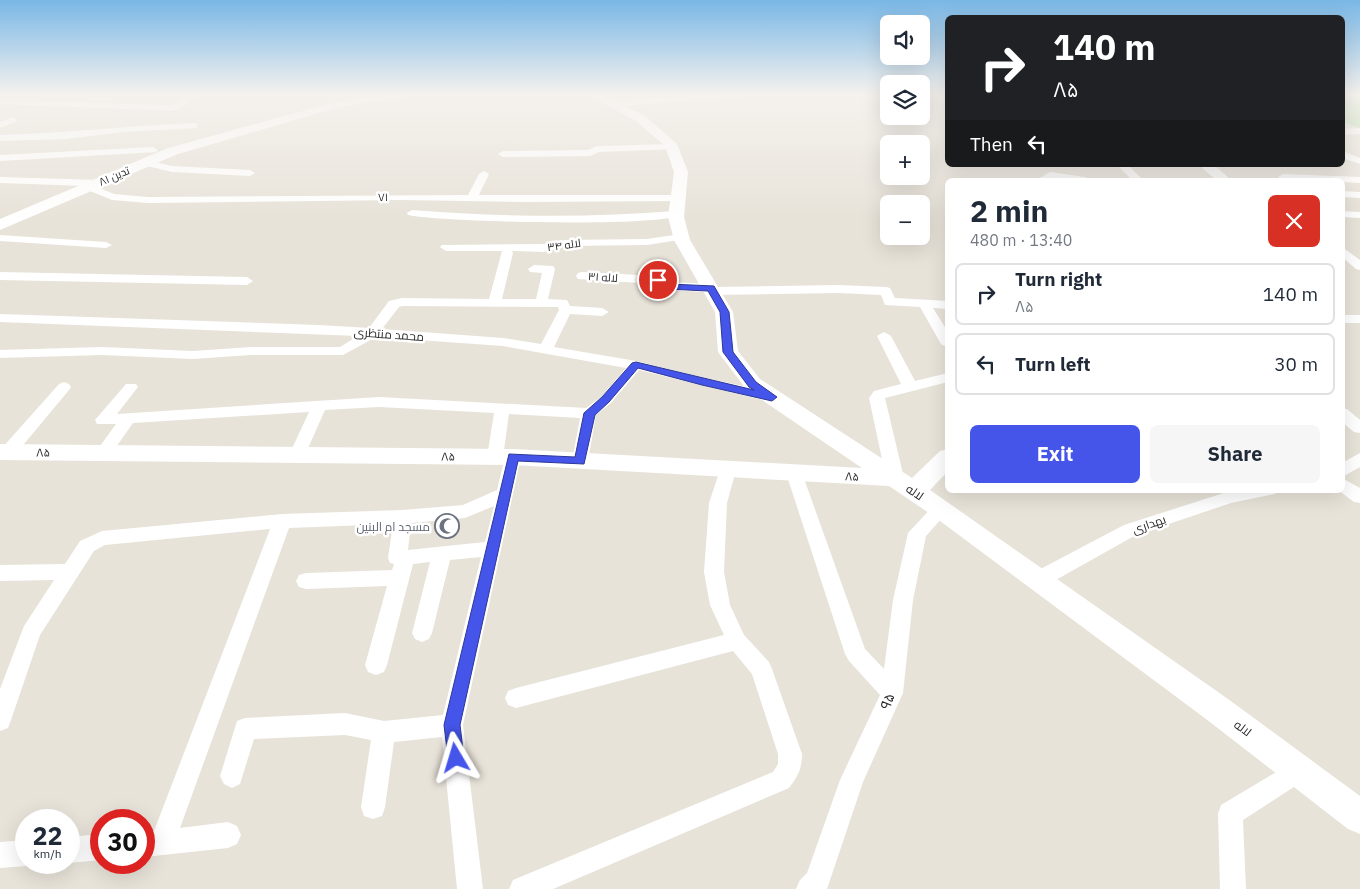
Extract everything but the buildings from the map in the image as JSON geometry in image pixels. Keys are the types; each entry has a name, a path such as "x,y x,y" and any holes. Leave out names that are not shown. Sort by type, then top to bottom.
{"street":[{"path":"0,138 70,135"},
{"name":"تدین ۸۱","path":"0,225 173,151 226,135"},
{"name":"لاله","path":"659,135 672,147 681,172 678,206 681,237 724,312 728,352 753,384 940,509 1217,709 1360,817"},
{"path":"503,154 590,153 596,149 672,147"},
{"path":"0,158 153,150"},
{"path":"1351,156 1360,162"},
{"path":"217,172 230,161"},
{"path":"146,163 172,169 250,173"},
{"path":"1124,167 1136,178"},
{"path":"1208,167 1222,178"},
{"path":"472,198 484,174"},
{"path":"1045,178 1050,175 1071,178"},
{"path":"1282,175 1329,178"},
{"path":"1345,179 1360,180"},
{"name":"۷۱","path":"0,180 94,185 112,197 148,200 402,197 548,199 678,206"},
{"path":"1345,194 1360,195"},
{"path":"542,219 548,199"},
{"path":"412,213 484,218 617,219 678,206"},
{"path":"1345,214 1360,215"},
{"path":"1345,226 1360,226"},
{"name":"لاله ۳۴","path":"446,247 544,248 566,243 647,242 681,237"},
{"path":"0,238 106,245"},
{"path":"1345,253 1360,266"},
{"path":"494,303 507,254"},
{"path":"534,270 548,270 541,303"},
{"path":"0,276 247,281"},
{"name":"لاله ۳۱","path":"582,276 658,280 667,286 712,289 886,291 890,302 924,304"},
{"path":"0,354 102,351 193,355 251,351 343,351 373,333 394,304 398,302 562,303 566,310"},
{"path":"924,304 945,305"},
{"path":"924,304 945,339"},
{"path":"566,310 602,312"},
{"path":"546,349 566,310"},
{"name":"محمد منتظری","path":"0,318 310,329 503,342 636,365 772,397"},
{"path":"1345,319 1360,318"},
{"path":"884,336 910,386"},
{"path":"580,461 590,413 606,400 636,365"},
{"path":"945,377 879,394 877,398 904,485 945,459"},
{"path":"131,386 103,420 379,402 590,413"},
{"path":"4,452 64,387"},
{"path":"297,455 319,406"},
{"path":"470,889 452,725 505,494 502,408"},
{"path":"1345,416 1360,428"},
{"path":"103,453 128,419"},
{"name":"۸۵","path":"4,452 504,457 794,473 904,485"},
{"path":"1345,469 1360,459"},
{"path":"522,889 781,780 790,768 790,754 761,670 737,641 720,605 714,572 718,503 728,470"},
{"path":"794,473 856,654 892,694"},
{"path":"1345,486 1360,497"},
{"name":"بهداری","path":"1038,580 1130,530 1230,498 1254,493"},
{"path":"0,720 31,632 87,546 102,538 282,521 403,517 465,511 505,494"},
{"name":"۹۵","path":"810,889 817,882 852,780 892,694 903,600 917,533 940,509"},
{"path":"403,517 397,558 493,549"},
{"path":"155,838 282,521"},
{"path":"422,633 442,554"},
{"path":"376,665 405,557"},
{"path":"0,573 69,572"},
{"path":"306,582 400,578"},
{"path":"516,698 737,641"},
{"path":"232,776 246,729 345,724 384,732 452,725"},
{"path":"373,807 384,732"},
{"path":"1233,889 1230,814 1298,770"},
{"path":"155,843 228,835"},
{"path":"0,855 15,854"}],"place":[{"name":"مسجد ام البنین","path":"447,526"}],"route":[{"path":"456,758 452,725 498,531 513,457 580,461 590,413 606,400 636,365 772,397 753,384 728,352 724,312 711,288 667,286 658,280"}]}
